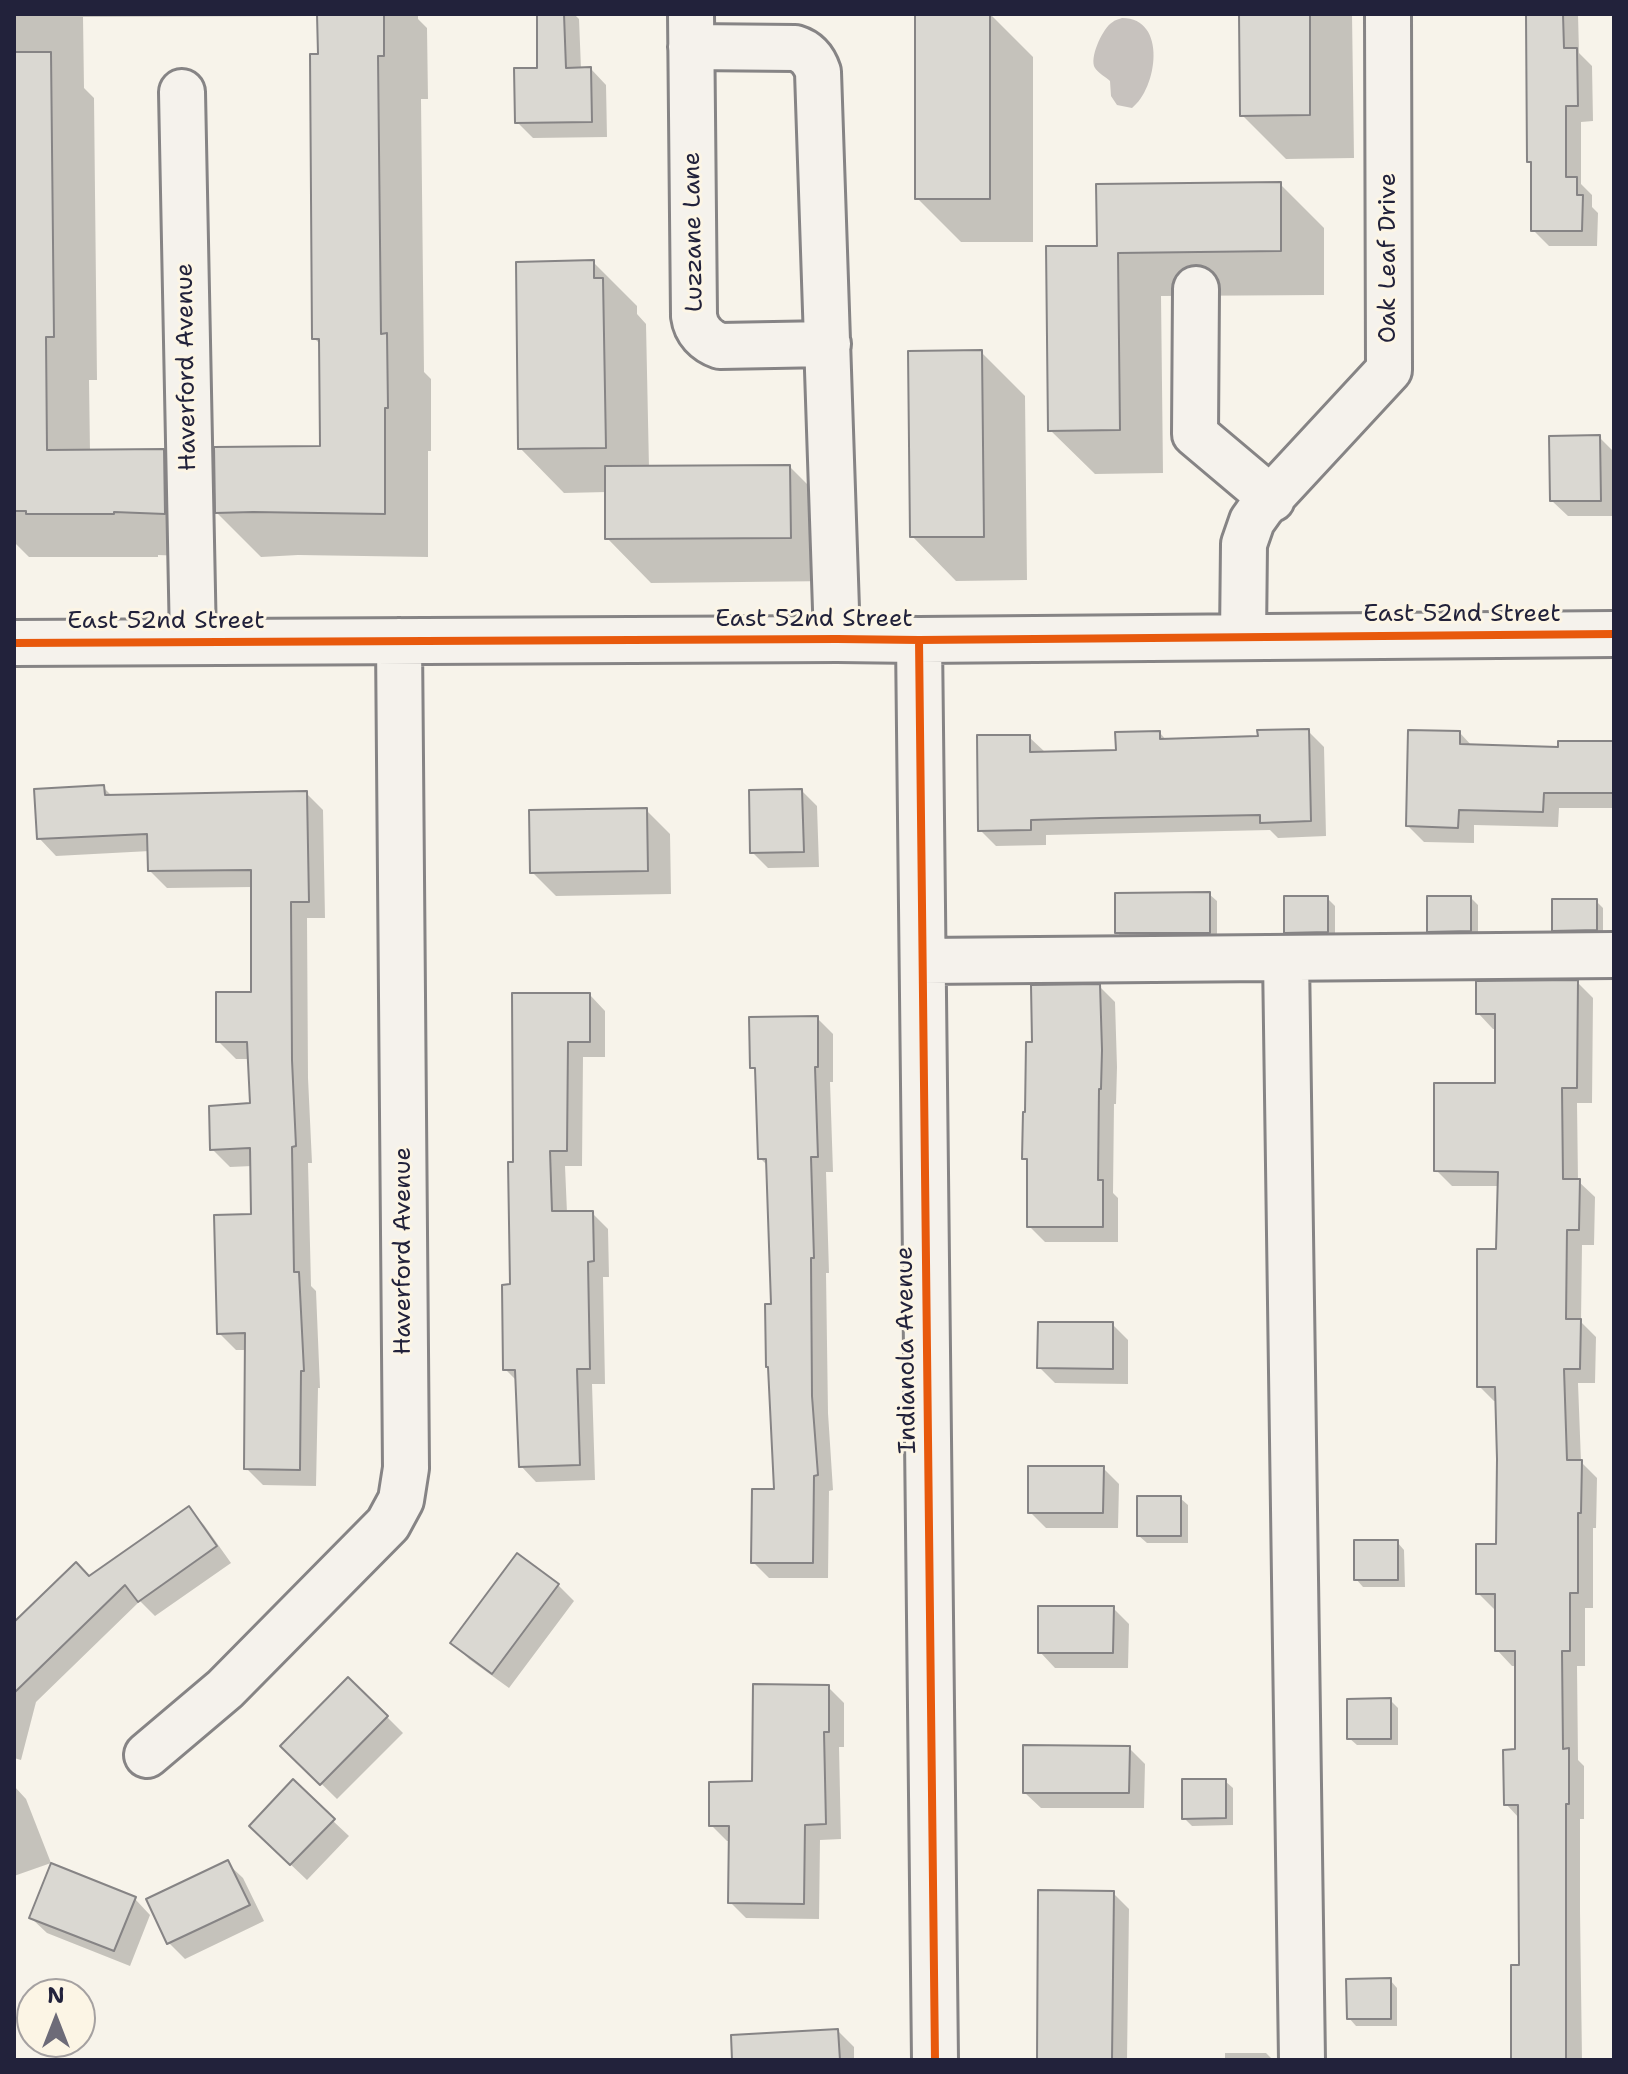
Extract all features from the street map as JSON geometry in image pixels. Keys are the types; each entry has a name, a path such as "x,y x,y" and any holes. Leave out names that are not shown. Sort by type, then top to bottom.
{"street":[{"name":"Oak Leaf Drive","path":"1272,499 1389,370 1388,14"},
{"name":"Luzzane Lane","path":"828,344 720,346 711,343 697,328 694,316 691,31 795,48 815,63 818,72 828,344 837,639"},
{"name":"Haverford Avenue","path":"182,92 193,641"},
{"path":"1196,289 1195,434 1272,499 1252,521 1244,544 1243,637"},
{"name":"East 52nd Street","path":"14,643 1614,634"},
{"name":"Indianola Avenue","path":"919,640 935,2060"},
{"name":"Haverford Avenue","path":"147,1755 225,1689 388,1524 401,1500 406,1468 399,641"},
{"path":"923,961 1614,955"},
{"path":"1286,958 1302,2060"}],"shaded area":[{"path":"1122,18 1137,21 1146,29 1154,56 1147,86 1132,108 1117,105 1111,96 1110,81 1096,70 1094,64 1103,32"}],"building":[{"path":"317,14 384,14 384,56 378,56 381,334 387,333 385,514 215,513 214,447 320,446 319,339 312,339 310,54 318,54"},
{"path":"537,14 564,14 566,68 591,67 592,122 515,123 514,68 537,68"},
{"path":"915,14 990,14 990,199 915,199"},
{"path":"1239,14 1310,14 1310,115 1240,116"},
{"path":"1563,14 1564,48 1577,48 1578,106 1566,106 1566,177 1577,177 1577,195 1583,195 1582,231 1531,231 1531,162 1527,162 1526,15"},
{"path":"14,52 51,52 54,337 46,337 47,450 164,449 165,514 26,514 26,511 14,511"},
{"path":"1281,182 1281,251 1118,253 1120,430 1048,431 1046,246 1097,246 1096,184"},
{"path":"594,260 594,278 603,278 606,448 518,449 516,262"},
{"path":"982,350 984,537 910,537 908,351"},
{"path":"1600,435 1601,501 1550,501 1549,436"},
{"path":"790,465 791,538 605,539 605,466"},
{"path":"1309,729 1311,821 1260,823 1260,815 1031,820 1031,830 978,831 977,735 1030,735 1030,752 1116,750 1115,732 1160,731 1160,739 1258,736 1257,730"},
{"path":"1408,730 1460,731 1460,744 1558,747 1558,741 1614,741 1614,793 1544,793 1543,812 1459,810 1458,828 1406,826"},
{"path":"104,785 105,795 307,791 309,902 291,902 296,1146 292,1147 294,1272 299,1272 304,1371 301,1371 300,1470 244,1469 245,1333 217,1334 214,1215 251,1214 250,1148 210,1150 209,1106 250,1103 247,1042 216,1042 216,992 251,992 251,870 148,871 147,834 37,839 34,789"},
{"path":"802,789 804,852 750,853 749,790"},
{"path":"647,808 648,871 530,873 529,810"},
{"path":"1210,892 1210,933 1115,933 1115,893"},
{"path":"1284,896 1328,896 1328,932 1284,933"},
{"path":"1427,896 1471,896 1471,931 1427,932"},
{"path":"1552,899 1597,899 1597,930 1552,931"},
{"path":"1578,980 1577,1088 1562,1088 1563,1179 1580,1179 1579,1230 1567,1230 1566,1319 1581,1319 1580,1369 1564,1369 1567,1460 1582,1460 1581,1513 1578,1513 1578,1593 1570,1593 1570,1651 1562,1651 1563,1749 1569,1748 1569,1804 1566,1804 1566,2060 1511,2060 1511,1965 1519,1965 1518,1805 1504,1805 1503,1750 1515,1749 1515,1651 1495,1651 1495,1594 1476,1594 1476,1544 1496,1544 1495,1387 1477,1387 1477,1249 1496,1249 1498,1172 1434,1171 1434,1083 1495,1083 1495,1014 1476,1014 1476,981"},
{"path":"1100,984 1102,1050 1098,1180 1103,1180 1103,1227 1027,1227 1027,1159 1022,1159 1026,1042 1032,1042 1031,985"},
{"path":"512,993 590,993 590,1042 568,1042 567,1151 550,1151 552,1211 593,1211 594,1261 588,1262 590,1369 577,1369 580,1465 519,1467 515,1370 503,1370 502,1285 510,1284 508,1162 513,1162"},
{"path":"818,1016 818,1067 815,1067 818,1157 811,1157 814,1258 811,1258 812,1396 818,1475 814,1476 813,1563 751,1563 752,1489 774,1489 766,1367 765,1304 771,1304 766,1159 758,1159 755,1068 750,1068 749,1017"},
{"path":"1038,1322 1113,1322 1113,1369 1037,1368"},
{"path":"1028,1466 1104,1466 1103,1513 1028,1513"},
{"path":"1137,1496 1181,1496 1181,1536 1137,1536"},
{"path":"189,1506 217,1546 138,1602 125,1585 14,1693 14,1622 76,1562 89,1576"},
{"path":"1354,1540 1398,1540 1398,1580 1354,1580"},
{"path":"517,1553 559,1584 492,1674 450,1643"},
{"path":"1038,1606 1114,1606 1113,1653 1038,1653"},
{"path":"348,1677 388,1716 320,1785 280,1746"},
{"path":"753,1684 829,1685 829,1732 824,1732 826,1824 805,1825 804,1904 728,1903 729,1826 709,1826 709,1782 752,1781"},
{"path":"1391,1698 1391,1739 1347,1739 1347,1699"},
{"path":"1023,1745 1130,1746 1129,1793 1023,1793"},
{"path":"293,1779 335,1819 290,1865 249,1826"},
{"path":"1182,1779 1226,1779 1226,1818 1182,1819"},
{"path":"228,1860 250,1905 167,1944 146,1899"},
{"path":"51,1863 136,1897 114,1951 29,1918"},
{"path":"1038,1890 1114,1891 1112,2060 1037,2060"},
{"path":"1391,1978 1391,2019 1347,2019 1346,1979"},
{"path":"838,2029 840,2060 732,2060 731,2035"}],"cycle path":[{"path":"14,643 1614,634"},
{"path":"919,640 935,2060"}]}
